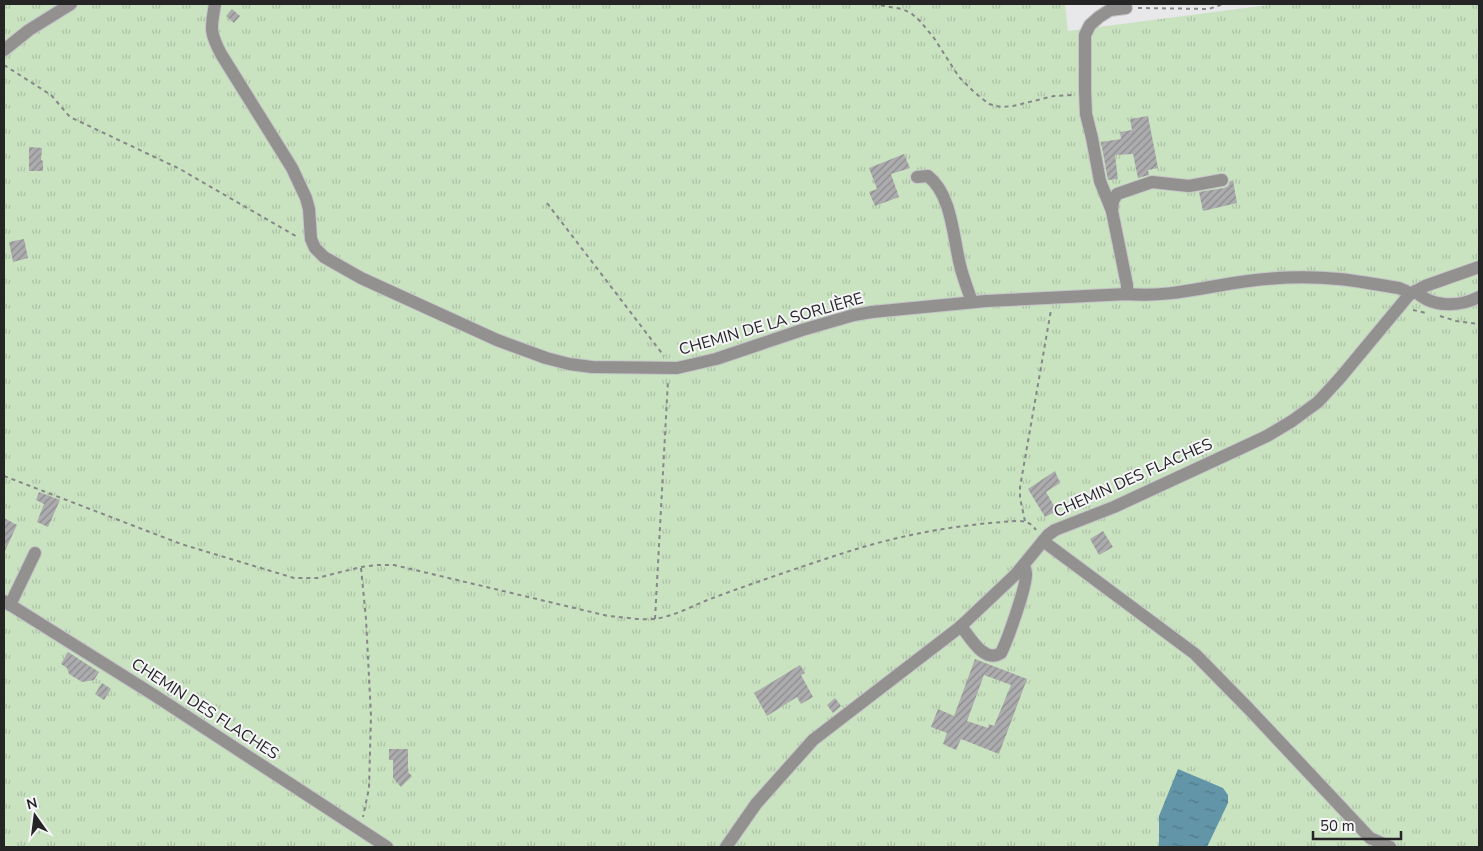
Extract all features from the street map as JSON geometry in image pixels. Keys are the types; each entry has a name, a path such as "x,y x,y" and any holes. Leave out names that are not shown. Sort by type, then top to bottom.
{"street":[{"path":"4,50 29,30 71,4"},
{"path":"215,4 211,32 214,41 301,187 309,210 311,239"},
{"path":"1126,8 1110,10 1090,25 1085,35 1085,96 1086,114 1100,180 1112,211 1127,285 1127,294"},
{"path":"917,177 928,176 936,182 942,193 950,218 960,266 972,302"},
{"path":"1112,211 1116,194 1152,182 1189,186 1222,180"},
{"name":"CHEMIN DE LA SORLIÈRE","path":"311,239 315,248 324,257 361,278 523,350 569,364 592,367 668,369 689,366 854,315 896,308 972,302 1127,294 1163,295 1249,281 1310,277 1340,279 1393,287 1423,298 1451,304 1479,297"},
{"path":"1412,293 1425,286 1479,267"},
{"name":"CHEMIN DES FLACHES","path":"726,847 756,804 814,740 961,626 999,591 1054,530 1114,507 1245,447 1292,421 1318,402 1412,293"},
{"path":"1043,541 1194,654 1249,709 1370,838 1390,847"},
{"path":"7,603 35,553"},
{"path":"961,626 986,654 994,656 1001,654 1023,591 1026,571 1022,566"},
{"name":"CHEMIN DES FLACHES","path":"7,603 154,694 387,847"}],"path":[{"path":"873,4 902,9 915,17 934,38 959,77 989,104 1001,107 1054,96 1085,96"},
{"path":"1126,8 1209,9 1223,4"},
{"path":"4,65 51,95 70,117 180,169 298,238 311,239"},
{"path":"547,203 664,356 668,369 655,619"},
{"path":"1025,521 1020,498 1020,487 1051,311 1050,298"},
{"path":"4,476 180,544 294,578 317,578 361,567 394,566 608,616 640,619 655,619 677,613 710,599 850,551 904,536 954,527 1025,521 1033,525 1043,541"},
{"path":"361,567 366,619 371,716 369,788 361,829"}],"green space":[{"path":"4,4 1065,4 1068,31 1275,4 1479,4 1479,847 4,847"}],"water":[{"path":"1178,769 1223,788 1228,795 1228,803 1207,847 1159,847 1159,816"}],"building":[{"path":"232,9 240,16 234,23 226,16"},
{"path":"1148,116 1158,168 1148,170 1149,175 1138,178 1133,154 1115,155 1118,179 1108,180 1101,142 1121,139 1120,132 1132,130 1130,119"},
{"path":"29,147 42,148 41,160 43,161 43,171 29,171"},
{"path":"904,154 910,168 891,174 899,197 875,206 869,192 877,189 869,168"},
{"path":"1230,181 1233,181 1237,203 1203,211 1199,192 1224,188 1228,186"},
{"path":"24,239 28,258 13,262 9,242"},
{"path":"1055,471 1060,483 1046,492 1057,511 1045,517 1028,489"},
{"path":"39,492 60,500 48,527 37,522 44,504 36,500"},
{"path":"4,518 17,525 4,553"},
{"path":"1103,531 1113,547 1099,555 1090,539"},
{"path":"68,652 99,672 94,680 82,682 69,674 67,668 61,664"},
{"path":"975,659 1027,679 999,754 961,739 956,750 943,744 947,733 931,727 938,709 954,716","holes":["984,675 1011,685 994,726 989,724 988,728 967,721"]},
{"path":"800,665 805,673 801,675 813,697 801,704 797,697 767,716 754,693"},
{"path":"102,683 111,689 104,700 95,694"},
{"path":"835,698 841,706 833,713 827,705"},
{"path":"389,749 408,749 408,772 412,776 401,787 393,778 393,760 389,760"}]}
